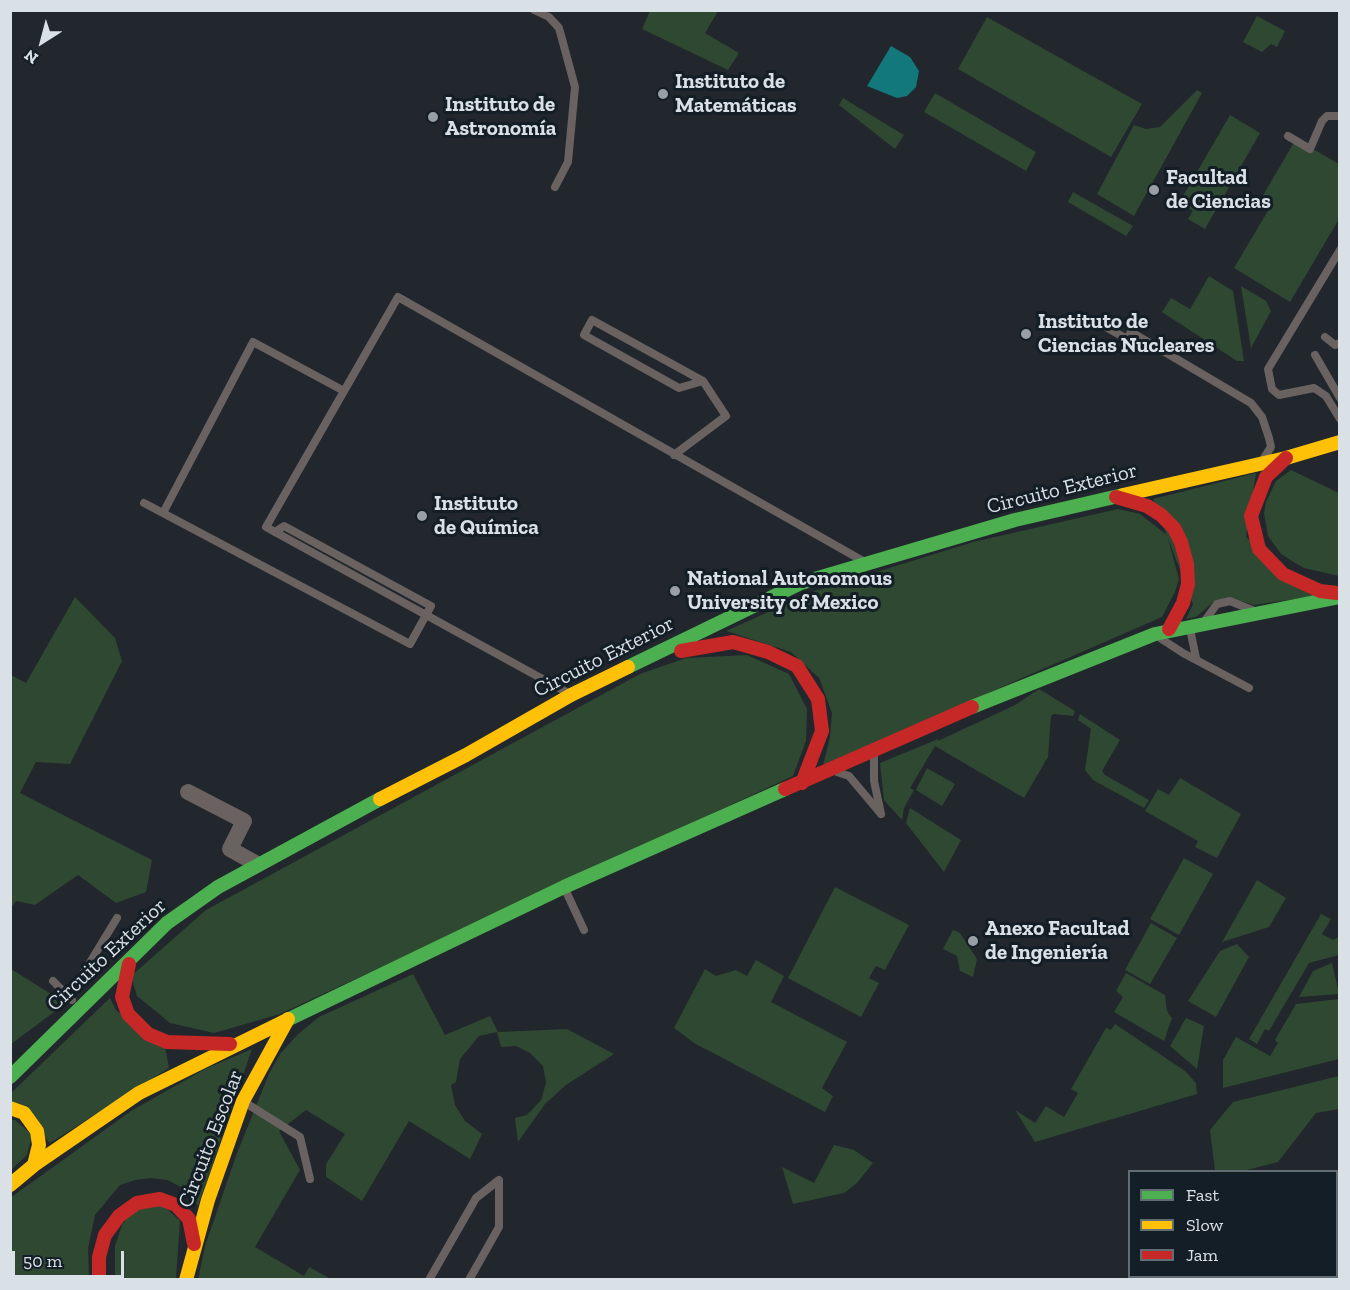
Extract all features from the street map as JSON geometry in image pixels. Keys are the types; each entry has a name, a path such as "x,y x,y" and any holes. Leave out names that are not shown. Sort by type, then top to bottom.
{"street":[{"name":"Circuito Exterior","path":"10,1077 129,964 167,923 257,864 466,755 571,695 801,583 1015,520 1286,458 1339,442"},
{"path":"1286,458 1266,477 1254,503 1251,520 1257,543 1269,562 1284,574 1320,591 1340,595"},
{"path":"1115,496 1147,506 1161,514 1174,528 1181,542 1187,564 1188,584 1183,603 1169,629"},
{"path":"10,1185 34,1165 139,1093 234,1044 564,887 998,696 1155,634 1169,629 1340,595"},
{"path":"637,663 692,648 733,642 768,652 797,666 818,699 822,731 802,783"},
{"path":"188,792 244,821 230,849 257,864"},
{"path":"129,964 122,997 128,1014 148,1034 166,1042 234,1044"},
{"name":"Circuito Escolar","path":"186,1280 207,1200 247,1104 293,1017"},
{"path":"10,1108 24,1113 37,1131 39,1145 34,1165"},
{"path":"99,1280 100,1249 109,1228 125,1211 144,1201 166,1200 185,1213 194,1234 193,1251"}],"lane":[{"path":"534,10 549,17 559,28 575,87 567,162 555,187"},
{"path":"1288,136 1310,149 1322,121 1327,116 1340,116"},
{"path":"1340,250 1268,369 1272,389 1279,395 1314,387 1326,396 1340,419"},
{"path":"571,695 266,527 398,297 867,562"},
{"path":"674,455 726,416 703,381 592,320 584,335 679,388 703,381"},
{"path":"1104,326 1127,339 1131,332 1251,403 1262,417 1269,438 1270,447 1261,464"},
{"path":"1325,337 1335,345 1340,344"},
{"path":"163,513 253,342 344,391"},
{"path":"1315,355 1340,398"},
{"path":"1339,442 1340,436"},
{"path":"144,503 410,644 426,616"},
{"path":"1189,626 1196,658"},
{"path":"1155,634 1183,653 1250,688"},
{"path":"830,770 849,776 881,814 874,781 874,752"},
{"path":"564,887 584,930"},
{"path":"69,997 117,918"},
{"path":"53,981 81,1008"},
{"path":"192,1280 195,1262 247,1104 300,1137 310,1179"},
{"path":"429,1280 476,1198 499,1180 499,1227 469,1280"}],"green space":[{"path":"650,11 718,11 705,33 739,53 728,70 642,29"},
{"path":"1257,16 1285,31 1277,47 1271,44 1262,52 1243,42"},
{"path":"987,17 1142,104 1111,157 958,69"},
{"path":"1197,90 1202,93 1134,216 1097,194 1134,125 1146,129 1160,127"},
{"path":"935,93 1036,152 1026,171 924,112"},
{"path":"843,98 904,135 895,149 839,105"},
{"path":"1230,115 1260,133 1205,229 1188,219 1193,211 1179,203"},
{"path":"1296,139 1339,164 1339,219 1290,302 1234,268 1272,204 1262,197"},
{"path":"1073,192 1133,226 1126,236 1068,202"},
{"path":"1209,276 1233,291 1244,361 1237,361 1162,312 1171,298 1190,309"},
{"path":"1241,286 1266,301 1271,311 1251,348"},
{"path":"1291,470 1339,493 1339,576 1304,568 1281,554 1268,536 1264,513 1266,502 1276,481"},
{"path":"1256,473 1246,537 1316,596 1254,605 1231,598 1216,600 1196,617 1186,619 1193,604 1153,499"},
{"path":"1118,509 1140,514 1167,535 1179,579 1162,617 823,765 830,737 832,713 819,678 791,652 726,631 815,591 973,542"},
{"path":"75,597 115,638 122,661 70,764 36,762 20,793 152,860 146,892 116,903 78,875 35,905 16,901 11,908 11,675 26,683"},
{"path":"747,655 789,674 807,709 806,741 793,776 280,1014 214,1033 170,1023 137,996 131,976 206,910 640,674 686,658"},
{"path":"1039,689 1075,711 1073,716 1054,714 1051,716 1048,757 1024,798 935,746 910,788 914,790 904,808 902,820 884,800 880,763 938,739 938,741 1015,705"},
{"path":"1080,714 1120,740 1102,771 1105,775 1149,800 1144,808 1093,780 1085,770 1091,729 1078,720"},
{"path":"927,768 955,784 942,806 916,790"},
{"path":"1180,778 1241,814 1217,858 1195,847 1198,841 1145,811 1158,789 1169,795"},
{"path":"910,808 961,840 944,872 906,823"},
{"path":"1184,858 1213,874 1179,935 1150,919"},
{"path":"1257,880 1286,898 1269,927 1222,942"},
{"path":"835,887 909,925 885,970 876,966 869,978 879,983 861,1017 788,978"},
{"path":"1321,914 1331,919 1322,934 1333,940 1339,937 1339,955 1309,963 1269,1031 1265,1029 1257,1044 1249,1039"},
{"path":"1151,923 1177,938 1150,984 1125,970"},
{"path":"953,930 960,933 977,959 973,977 960,971 957,956 943,949"},
{"path":"1237,944 1249,957 1216,1017 1188,1001 1220,951"},
{"path":"756,960 784,976 771,1002 847,1042 822,1088 833,1096 825,1112 694,1043 674,1028 705,969 716,976 736,970 747,976"},
{"path":"1332,963 1339,994 1299,997 1313,971"},
{"path":"11,969 51,994 61,1007 11,1044"},
{"path":"1126,973 1165,995 1167,1011 1172,1018 1164,1041 1114,1012 1123,997 1116,991"},
{"path":"413,974 445,1035 490,1016 498,1032 567,1029 614,1054 566,1085 545,1104 518,1142 515,1118 527,1115 541,1100 546,1083 543,1066 530,1053 516,1046 501,1047 497,1032 479,1036 460,1059 456,1082 451,1085 455,1105 465,1121 482,1134 470,1159 409,1121 362,1201 326,1177 326,1164 345,1134 306,1110 279,1131 300,1170 255,1247 304,1276 309,1267 331,1279 198,1280 205,1246 237,1153 269,1074 280,1054 298,1034 319,1017"},
{"path":"110,998 116,1010 165,1047 169,1068 50,1143 11,1103 11,1093"},
{"path":"1339,999 1339,1059 1223,1088 1223,1060 1236,1037 1270,1056 1278,1043 1275,1040 1296,1004"},
{"path":"1186,1018 1204,1026 1197,1069 1170,1046"},
{"path":"1115,1024 1185,1071 1196,1083 1197,1094 1035,1142 1015,1110 1035,1123 1046,1106 1064,1117 1078,1093 1071,1089 1106,1028 1111,1030"},
{"path":"252,1049 198,1206 185,1189 167,1180 151,1178 120,1185 95,1215 88,1248 89,1279 11,1279 10,1198 131,1111 205,1069"},
{"path":"1339,1076 1339,1109 1316,1113 1278,1162 1247,1170 1215,1170 1210,1130 1233,1102"},
{"path":"10,1120 15,1120 32,1135 27,1155 11,1170"},
{"path":"834,1145 854,1150 873,1163 857,1183 844,1193 793,1204 782,1167 814,1183"},
{"path":"161,1203 180,1221 176,1279 115,1280 115,1246 122,1225 134,1209"}],"water":[{"path":"891,46 910,57 919,71 916,87 907,96 897,98 867,86"}],"traffic: fast":[{"path":"628,667 801,583 1015,520 1123,495"},
{"path":"972,707 1155,634 1340,597"},
{"path":"285,1021 564,887 785,789"},
{"path":"10,1077 167,923 218,887 380,799"}],"traffic: slow":[{"path":"1123,495 1286,458 1340,442"},
{"path":"380,799 466,755 571,695 628,667"},
{"path":"186,1280 208,1200 243,1101 288,1019"},
{"path":"10,1185 34,1165 139,1093 285,1021"},
{"path":"10,1108 24,1113 37,1131 39,1145 34,1165"}],"traffic: jam":[{"path":"1286,458 1266,477 1251,516 1259,549 1283,574 1320,591 1337,593"},
{"path":"1116,497 1147,506 1161,515 1174,528 1181,542 1187,564 1188,584 1183,603 1169,629"},
{"path":"681,651 733,642 768,652 797,666 818,699 822,731 802,783"},
{"path":"785,789 972,707"},
{"path":"129,964 122,997 128,1014 148,1034 167,1042 230,1044"},
{"path":"99,1280 99,1257 105,1235 119,1216 137,1203 160,1199 176,1205 189,1219 194,1244"}],"place":[{"name":"Instituto de Matemáticas","path":"663,94"},
{"name":"Instituto de Astronomía","path":"433,117"},
{"name":"Facultad de Ciencias","path":"1154,190"},
{"name":"Instituto de Ciencias Nucleares","path":"1026,334"},
{"name":"Instituto de Química","path":"422,516"},
{"name":"National Autonomous University of Mexico","path":"675,591"},
{"name":"Anexo Facultad de Ingeniería","path":"973,941"}]}
